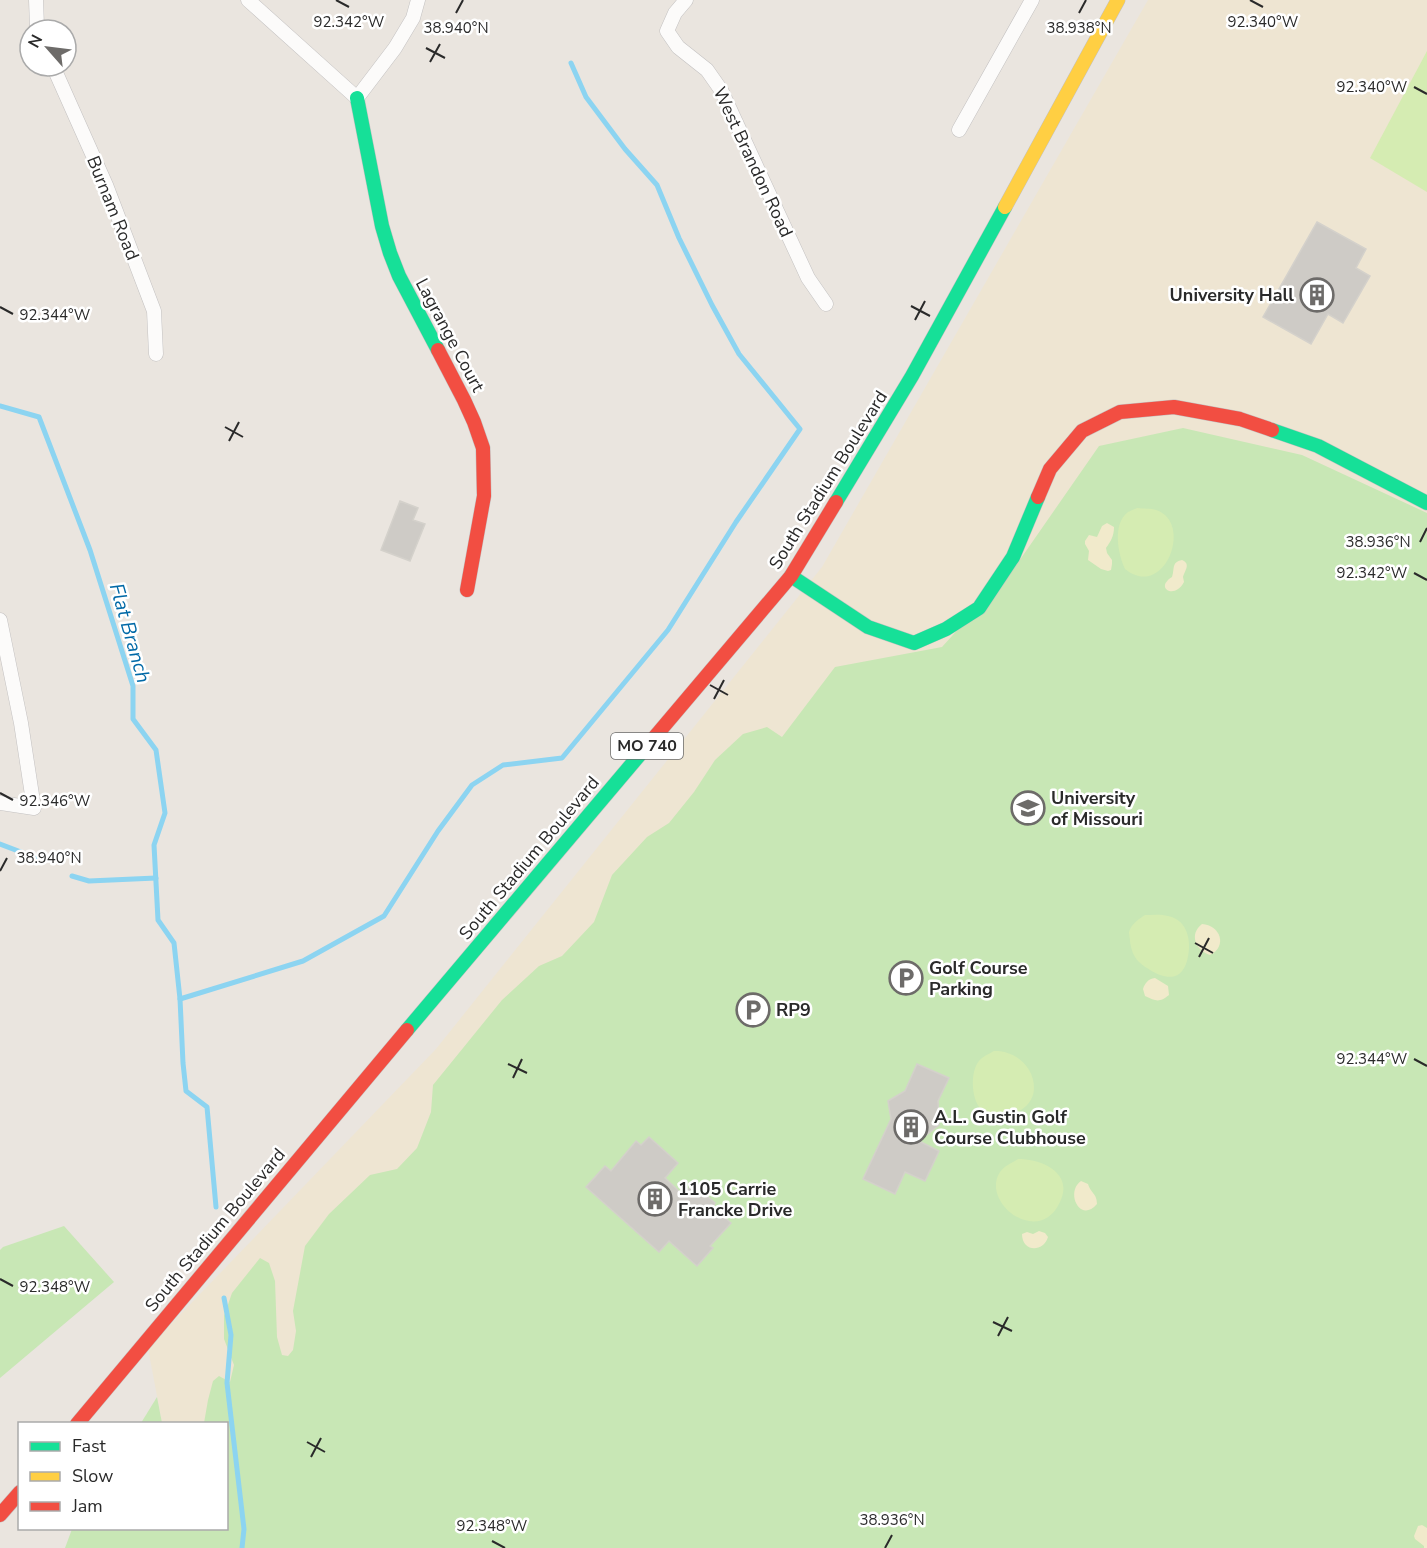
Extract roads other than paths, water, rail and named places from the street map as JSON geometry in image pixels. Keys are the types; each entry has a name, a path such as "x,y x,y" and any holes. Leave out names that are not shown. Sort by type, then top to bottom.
{"main road":[{"name":"South Stadium Boulevard","path":"79,1422 791,576 912,376 1118,0"},
{"name":"Lagrange Court","path":"357,98 381,226 399,276 464,400 483,448 484,496 467,590"},
{"path":"791,576 868,627 914,643 946,628 979,608 1013,557 1050,469 1082,431 1120,412 1173,407 1240,419 1318,446 1427,503"},
{"path":"0,1515 18,1494"}],"street":[{"path":"36,0 37,18"},
{"path":"248,0 357,98 395,48 413,18 418,0"},
{"name":"West Brandon Road","path":"686,0 675,13 667,31 678,47 707,70 721,90 808,278 826,304"},
{"path":"959,130 1032,0"},
{"name":"Burnam Road","path":"58,78 106,185 153,310 156,354"},
{"path":"0,620 21,723 34,808 0,803"}],"waterway":[{"path":"180,999 303,961 384,916 438,831 472,785 503,765 562,758 668,630 736,522 800,429 739,354 679,238 657,185 625,149 586,97 571,63"},
{"name":"Flat Branch","path":"0,406 39,417 90,550 133,686 133,719 156,750 165,813 154,845 158,920 174,943 186,1091 207,1107 216,1207"},
{"path":"0,844 42,860"},
{"path":"72,876 89,881 156,878"},
{"name":"Flat Branch","path":"224,1298 231,1335 227,1383 244,1529 242,1548"}],"place":[{"name":"University Hall","path":"1317,295"},
{"name":"University of Missouri","path":"1028,808"},
{"name":"Golf Course Parking","path":"906,978"},
{"name":"RP9","path":"753,1010"},
{"name":"A.L. Gustin Golf Course Clubhouse","path":"911,1127"},
{"name":"1105 Carrie Francke Drive","path":"655,1199"}]}
